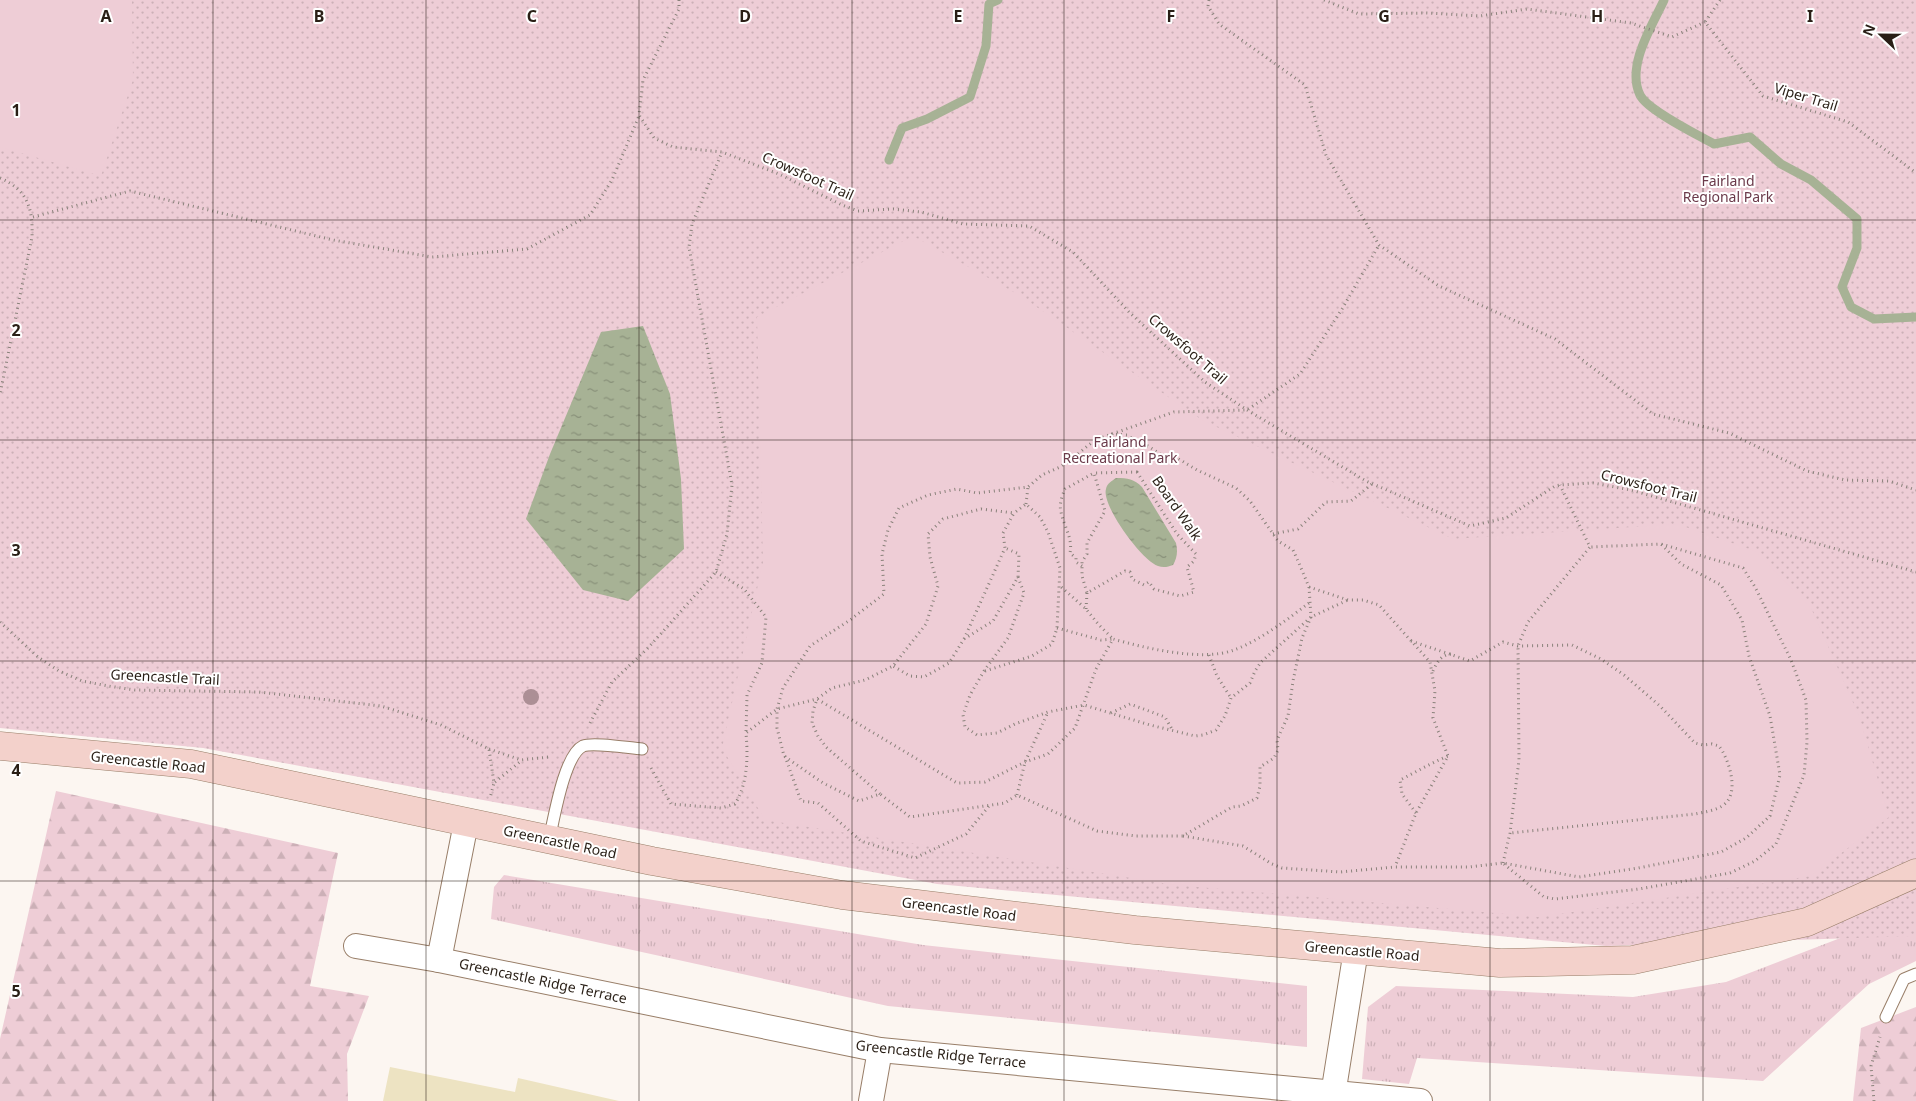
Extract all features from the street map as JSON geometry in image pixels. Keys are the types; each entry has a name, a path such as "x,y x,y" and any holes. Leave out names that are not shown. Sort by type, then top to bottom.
{"street":[{"name":"Greencastle Road","path":"0,746 191,764 652,861 842,895 1135,930 1500,963 1633,960 1807,922 1916,873"},
{"name":"Greencastle Ridge Terrace","path":"439,960 474,824"},
{"name":"Greencastle Ridge Terrace","path":"356,946 439,960 880,1050 1333,1097 1420,1101"},
{"path":"1333,1097 1356,950"},
{"path":"871,1101 880,1050"}],"lane":[{"path":"549,840 564,776 572,756 584,746 600,745 642,750"},
{"path":"1886,1017 1904,979 1916,974"}],"path":[{"path":"33,217 130,191 333,240 432,256 527,250 590,215 612,180 639,115 643,80 679,9 679,0"},
{"path":"1209,0 1208,6 1219,24 1305,86 1326,155 1379,245 1439,286 1555,339 1654,414 1729,433 1807,471 1845,480 1890,481 1916,490"},
{"path":"1324,0 1359,14 1427,13 1480,16 1526,9 1631,23 1672,37 1705,22 1720,0"},
{"name":"Viper Trail","path":"1705,22 1763,96 1848,122 1916,173"},
{"name":"Crowsfoot Trail","path":"639,115 654,138 673,147 722,152 779,174 858,211 893,209 921,212 963,224 1029,226 1073,252 1130,313 1205,382 1247,410 1372,484 1470,526 1506,518 1555,486 1593,483 1632,490 1916,572"},
{"path":"474,824 494,782 521,760 560,756 584,746 589,725 612,682 648,648 716,572 727,534 732,485 688,247 692,224 722,152"},
{"path":"0,178 17,188 26,200 33,217 32,237 0,394"},
{"path":"989,805 966,834 915,858 861,841 818,803 800,801 784,756 777,728 777,709 783,688 810,646 850,620 884,594 882,554 888,530 900,508 928,495 957,489 978,493 1028,487 1042,475 1060,467 1095,440 1174,412 1247,410 1300,374 1342,309 1379,245"},
{"path":"1112,434 1128,435 1139,445 1148,446 1163,456 1177,458 1197,470 1236,488 1250,501 1278,541 1293,550 1309,587 1310,617 1302,638 1295,670 1291,705 1277,740 1278,750 1274,758 1260,768 1260,786 1257,798 1221,813 1183,836"},
{"name":"Board Walk","path":"1082,566 1070,554 1072,544 1060,510 1061,502 1064,488 1094,473 1137,472 1178,534 1196,554 1194,561 1187,566 1194,592 1180,596 1154,589 1149,582 1144,586 1132,579 1130,572 1125,571 1087,593"},
{"path":"1086,609 1087,593 1082,576 1082,566 1087,554 1087,543 1105,511 1094,473"},
{"path":"1273,534 1298,529 1326,502 1351,502 1372,484"},
{"path":"1560,485 1590,547"},
{"path":"892,666 910,676 924,677 949,663 964,639 1005,548 1003,533 1014,513 1026,504 1028,487"},
{"path":"984,671 1032,656 1052,644 1057,628 1060,568 1048,532 1040,517 1026,504"},
{"path":"746,733 777,709 817,699 832,688 865,680 892,666 926,624 938,586 930,557 928,534 943,519 981,509 1014,513"},
{"path":"1017,795 1097,831 1136,836 1183,836 1244,846 1272,864 1282,868 1340,872 1395,867 1469,867 1503,863 1579,877 1721,852 1746,838 1770,816 1780,775 1770,716 1749,656 1742,620 1721,585 1681,564 1661,544"},
{"path":"1661,544 1742,568 1755,587 1791,660 1806,700 1807,742 1804,775 1776,844 1755,861 1730,873 1639,889 1555,900 1544,897 1503,863 1510,833 1519,760 1518,646 1528,622 1590,547 1661,544"},
{"path":"1005,548 1019,554 1018,577 1024,594 1008,638 984,671 970,695 963,715 965,727 977,735 998,733 1015,724 1048,712 1084,705 1133,721 1195,736 1203,736 1216,730 1225,716 1230,698 1250,683 1261,662 1310,617 1348,600"},
{"path":"642,750 671,804 721,808 735,804 743,792 748,750 746,733 747,695 762,664 766,617 744,589 716,572"},
{"path":"964,639 993,621 1018,577"},
{"path":"1059,585 1086,609 1113,638 1140,647 1209,655 1234,650 1283,624 1309,603"},
{"path":"1309,587 1348,600 1363,600 1379,605 1430,662 1435,691 1433,718 1448,756"},
{"name":"Greencastle Trail","path":"0,622 38,657 59,671 82,680 136,690 259,692 381,706 441,725 490,749 521,760"},
{"path":"1057,628 1101,640 1113,638"},
{"path":"817,699 957,783 985,782 1025,762 1048,754 1075,728 1096,669 1113,638"},
{"path":"1411,641 1470,661 1503,642 1518,646 1572,645 1601,659 1624,674 1660,706 1695,743 1719,746 1729,763 1732,782 1730,796 1724,806 1695,814 1510,833"},
{"path":"1432,671 1437,661 1445,655 1453,654"},
{"path":"1209,655 1217,676 1230,698"},
{"path":"817,699 812,723 826,747 910,818 1005,803 1017,795 1025,762 1048,712"},
{"path":"1111,713 1130,704 1165,717 1174,731"},
{"path":"490,749 494,782"},
{"path":"784,756 823,783 859,801 880,794"},
{"path":"1395,867 1416,813 1448,756"},
{"path":"1416,813 1402,794 1400,780 1418,772 1429,763 1448,756"},
{"path":"1874,1101 1871,1066 1886,1017"}],"green space":[{"name":"Fairland Recreational Park","path":"0,0 1916,0 1916,936 1606,946 937,884 203,748 0,728"},
{"path":"0,0 132,0 133,80 101,176 0,147"},
{"path":"913,236 1019,295 1202,420 1453,539 1677,524 1755,551 1811,608 1859,716 1889,817 1811,876 1539,917 1175,885 765,820 722,748 763,562 757,317"},
{"path":"56,791 338,853 310,986 369,996 347,1054 348,1101 0,1101 0,1039"},
{"path":"504,875 923,945 1307,986 1307,1047 888,1006 491,919 494,887"},
{"path":"1916,915 1916,961 1869,984 1763,1081 1417,1058 1409,1084 1362,1079 1368,1007 1396,986 1633,997 1726,982 1895,917"},
{"path":"1916,1007 1916,1101 1853,1101 1861,1028"}],"water":[{"path":"643,326 670,394 681,479 684,549 628,601 583,590 526,519 550,454 601,332"},
{"path":"1116,478 1130,479 1142,487 1176,543 1177,555 1173,565 1162,567 1151,562 1124,532 1106,497 1107,485"}],"building":[{"path":"390,1067 515,1092 518,1078 619,1101 383,1101"}],"waterway":[{"path":"889,160 902,128 927,119 970,97 986,46 989,4 998,0"},
{"path":"1664,0 1647,34 1638,59 1636,72 1640,95 1652,108 1714,144 1750,137 1781,164 1811,180 1857,219 1857,248 1842,287 1851,307 1874,319 1916,317"}],"park label":[{"name":"Fairland Regional Park","path":"1728,190"}]}
